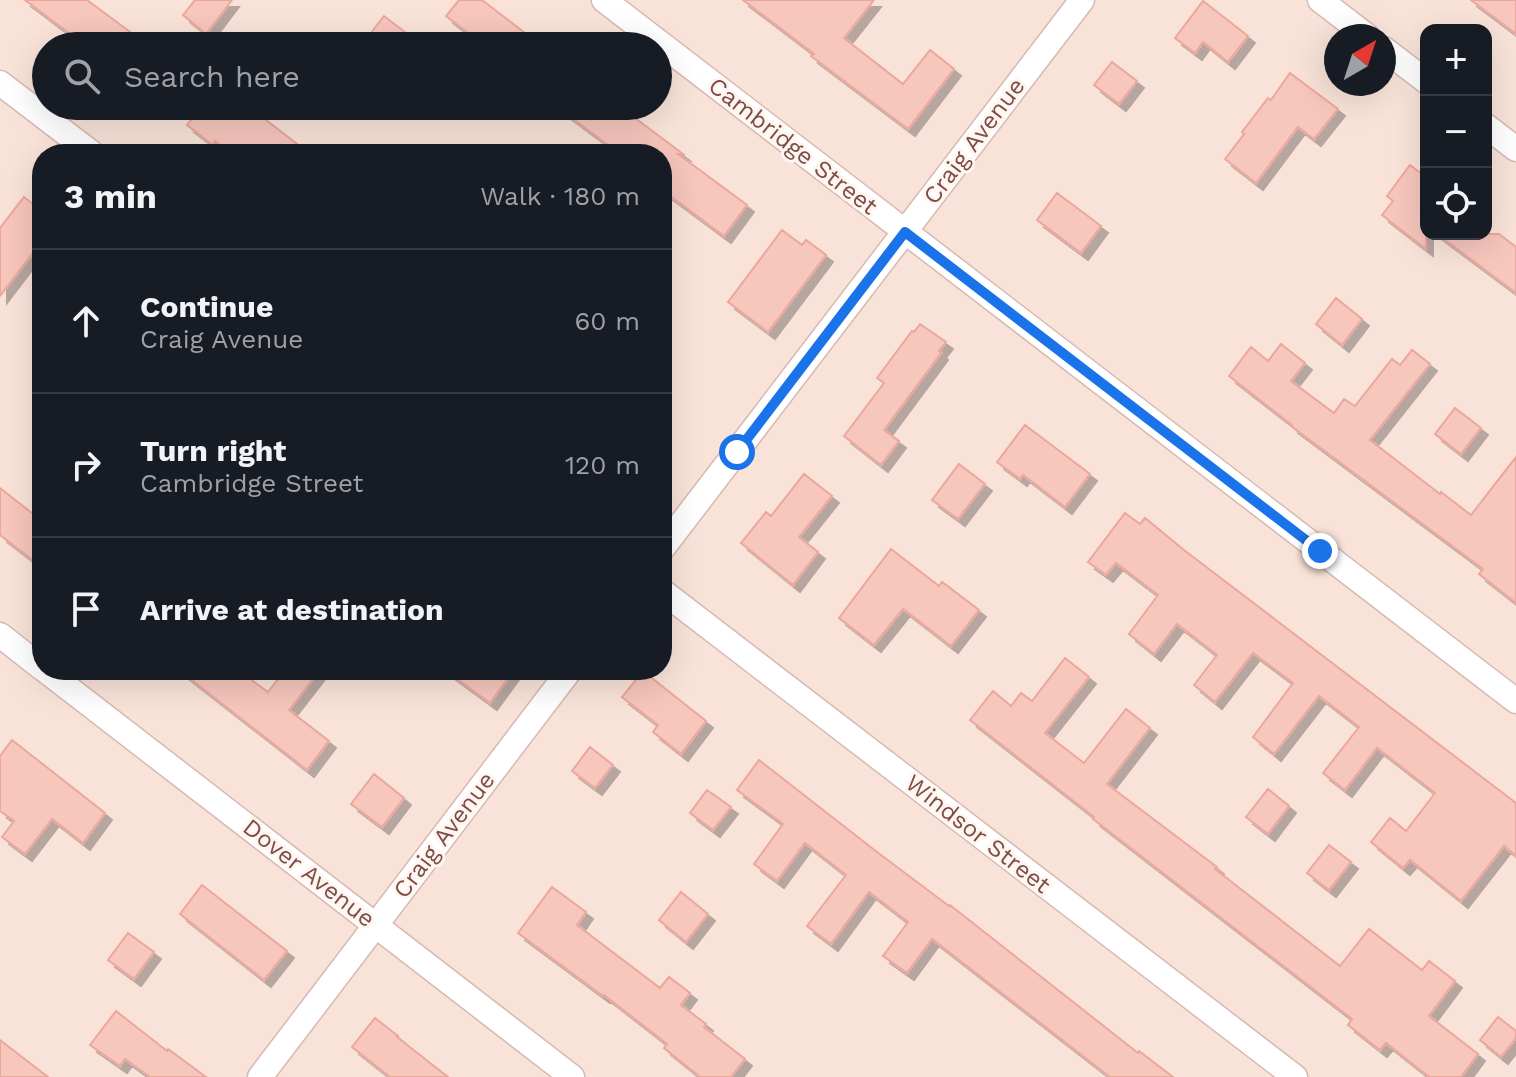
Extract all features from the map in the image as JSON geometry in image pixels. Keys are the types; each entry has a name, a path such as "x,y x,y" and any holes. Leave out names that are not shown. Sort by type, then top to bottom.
{"street":[{"name":"Cambridge Street","path":"604,0 646,32"},
{"name":"Craig Avenue","path":"672,536 1082,0"},
{"path":"1320,0 1351,24"},
{"name":"Cambridge Street","path":"672,52 1516,701"},
{"path":"1396,58 1420,76"},
{"path":"0,83 32,107"},
{"path":"48,120 80,144"},
{"path":"1492,131 1516,149"},
{"name":"Windsor Street","path":"672,599 1295,1077"},
{"name":"Dover Avenue","path":"0,635 32,660"},
{"name":"Dover Avenue","path":"58,680 572,1077"},
{"name":"Craig Avenue","path":"260,1077 562,680"}],"shaded area":[{"path":"0,0 1516,0 1516,1077 0,1077"}],"building":[{"path":"25,0 87,0 130,32 67,32"},
{"path":"195,0 232,0 208,32 183,15"},
{"path":"459,0 482,0 524,32 467,32 446,16"},
{"path":"743,0 874,0 844,38 903,84 930,50 954,69 908,129"},
{"path":"1471,0 1516,0 1516,34"},
{"path":"1203,1 1248,36 1228,62 1203,42 1195,53 1175,38"},
{"path":"384,16 405,32 372,32"},
{"path":"1112,62 1137,81 1119,104 1094,85"},
{"path":"1290,73 1338,109 1314,139 1298,127 1256,183 1225,159 1244,134 1242,132"},
{"path":"191,120 266,120 297,144 219,144 215,141 212,144 187,125"},
{"path":"575,120 638,120 670,144 607,144"},
{"path":"672,146 683,154 678,154 747,205 724,236 672,197"},
{"path":"1410,165 1420,172 1420,240 1426,240 1426,249 1382,215 1393,201 1387,196"},
{"path":"1057,193 1101,226 1081,253 1037,220"},
{"path":"24,197 32,203 32,254 0,296 0,228"},
{"path":"782,230 802,245 806,240 826,255 768,332 728,302"},
{"path":"1492,234 1499,234 1516,247 1516,293 1445,240 1492,240"},
{"path":"1336,298 1362,319 1342,345 1316,324"},
{"path":"920,324 946,342 884,430 899,441 881,465 844,436 884,383 877,378"},
{"path":"1281,344 1305,363 1291,381 1334,413 1344,399 1355,406 1392,359 1400,365 1412,350 1430,364 1370,440 1471,515 1516,457 1516,603 1479,574 1483,569 1229,376 1251,347 1268,361"},
{"path":"1455,408 1481,428 1461,454 1435,434"},
{"path":"1025,425 1090,474 1065,507 1023,475 1020,479 997,462"},
{"path":"959,464 985,484 958,519 932,500"},
{"path":"804,474 832,496 799,537 818,552 793,585 741,543 766,512 771,516"},
{"path":"0,488 32,513 32,559 0,535"},
{"path":"1125,513 1140,524 1145,518 1516,803 1516,856 1504,846 1461,901 1410,860 1403,868 1371,842 1390,818 1406,831 1435,793 1377,748 1345,790 1323,773 1359,727 1319,696 1274,754 1253,737 1293,683 1253,653 1215,702 1194,685 1217,655 1177,624 1154,654 1129,634 1158,595 1116,563 1106,575 1088,562"},
{"path":"891,549 939,586 942,582 979,610 951,646 903,609 874,645 839,618"},
{"path":"1065,658 1089,677 1045,733 1084,763 1126,709 1150,728 1107,784 1340,966 1369,929 1422,970 1429,961 1455,981 1429,1016 1478,1054 1461,1077 1429,1077 1386,1043 1380,1050 1348,1025 1352,1019 970,720 993,691 1011,706 1021,693 1032,701"},
{"path":"192,680 252,680 268,692 277,680 312,680 289,710 329,741 307,770"},
{"path":"459,680 507,680 490,703"},
{"path":"636,680 654,680 706,721 681,754 653,732 658,725 622,697"},
{"path":"12,740 105,813 83,843 52,819 25,854 2,837 14,821 0,811 0,756"},
{"path":"590,747 613,765 595,788 572,771"},
{"path":"759,760 1173,1077 1110,1077 932,939 907,973 883,956 908,922 869,892 831,944 807,926 846,875 805,843 777,881 754,864 783,824 737,790"},
{"path":"374,774 404,798 382,827 351,804"},
{"path":"1268,789 1289,806 1268,834 1246,817"},
{"path":"707,790 731,807 713,830 690,813"},
{"path":"1329,845 1351,862 1329,890 1307,873"},
{"path":"202,885 287,951 264,980 180,914"},
{"path":"552,887 586,912 577,925 660,988 669,977 690,993 681,1005 745,1059 731,1077 700,1077 664,1048 667,1044 518,933"},
{"path":"681,892 708,914 686,942 659,920"},
{"path":"128,933 154,952 134,979 108,960"},
{"path":"116,1011 206,1077 150,1077 125,1059 120,1066 90,1045"},
{"path":"1498,1017 1516,1031 1516,1038 1501,1057 1480,1040"},
{"path":"375,1018 448,1077 390,1077 352,1047"},
{"path":"0,1040 48,1077 0,1077"}],"route":[{"path":"737,452 905,232 1320,551"}]}
